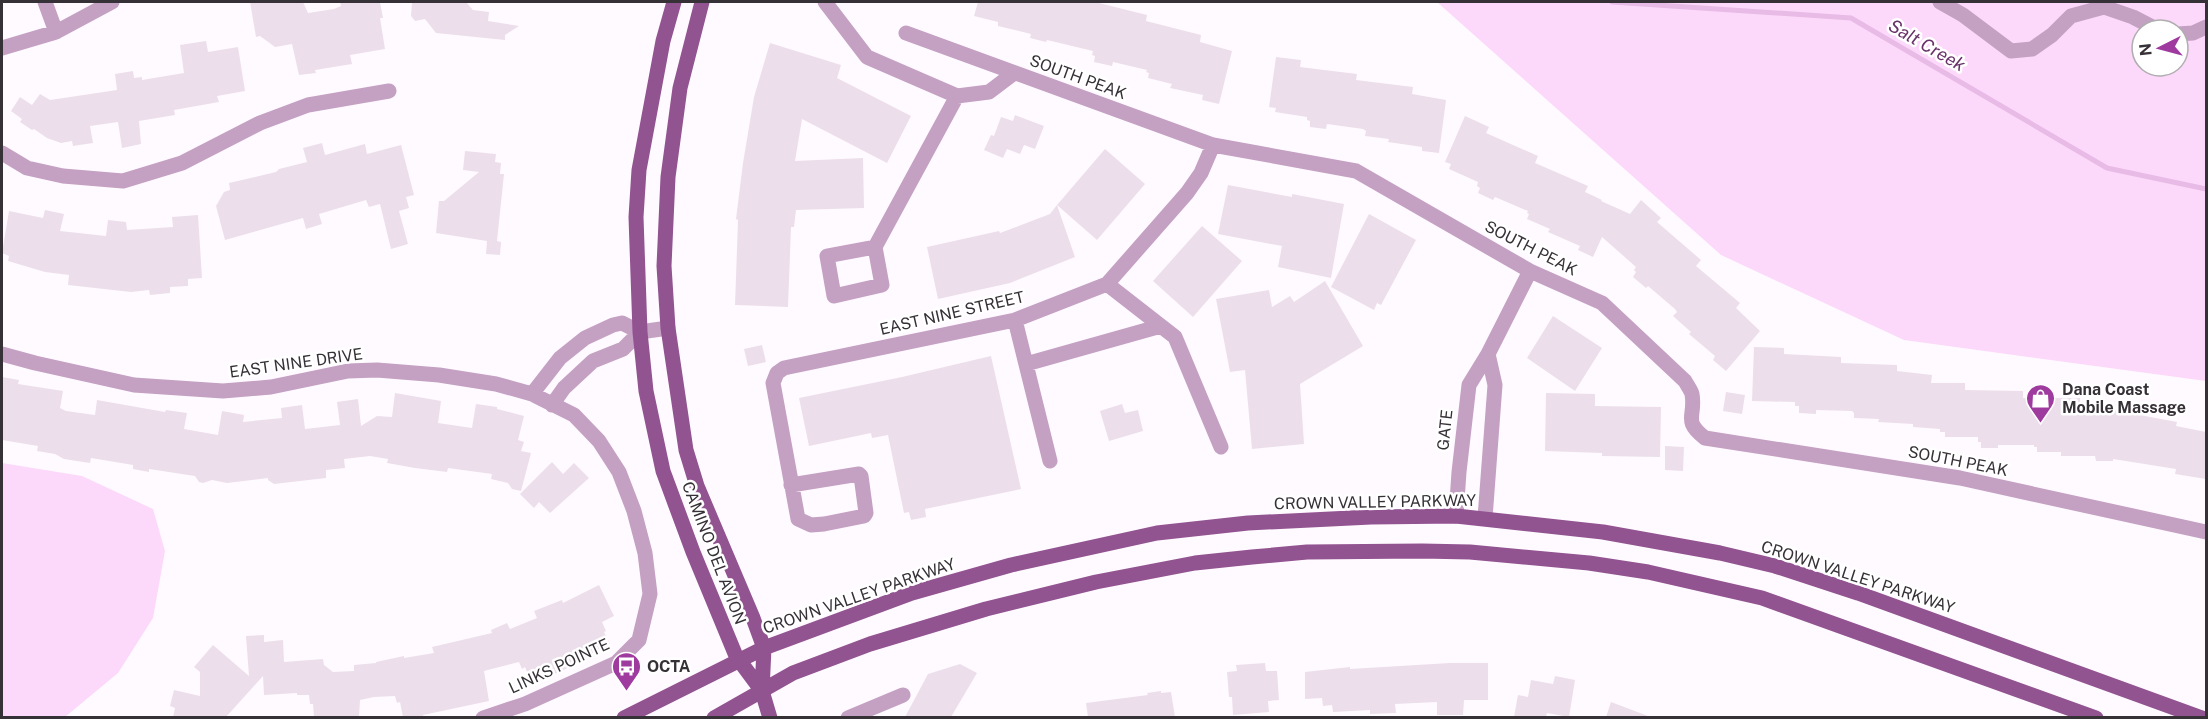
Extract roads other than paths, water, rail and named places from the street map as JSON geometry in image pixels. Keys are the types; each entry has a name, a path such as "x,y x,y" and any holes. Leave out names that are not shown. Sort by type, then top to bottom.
{"main road":[{"name":"CAMINO DEL AVION","path":"674,2 658,65 639,170 636,217 640,332 646,392 663,471 726,633 739,660 762,691"},
{"name":"CAMINO DEL AVION","path":"702,2 680,88 668,177 664,266 668,328 686,450 697,486 764,648 762,691"},
{"name":"CROWN VALLEY PARKWAY","path":"624,717 764,648 912,593 1021,563 1147,535 1248,522 1456,516 1603,532 1775,566 1858,593 2202,717"},
{"path":"714,717 793,673 870,644 986,609 1106,580 1195,563 1307,552 1470,552 1530,556 1648,572 1762,598 2096,717"},
{"path":"762,691 770,717"}],"street":[{"path":"45,2 57,32"},
{"path":"2,48 57,32 112,2"},
{"path":"825,2 867,57 957,96 875,247"},
{"path":"1940,2 1963,15 2012,51 2032,49 2052,35 2071,15 2104,7 2135,18"},
{"path":"2190,33 2206,27"},
{"path":"906,33 1014,73"},
{"name":"SOUTH PEAK","path":"957,96 989,92 1014,73 1214,145 1356,171 1530,271 1602,303 1685,381 1692,394 1690,423 1695,431 1705,438 1960,478 2206,532"},
{"path":"2,153 27,168 63,176 123,181 182,163 260,123 308,105 389,91"},
{"name":"EAST NINE STREET","path":"791,485 859,474 866,513 864,516 825,525 811,525 798,519 791,485 773,383 777,373 784,368 1015,320 1107,284 1187,193 1201,172 1214,145"},
{"name":"GATE","path":"1456,516 1469,385 1488,354 1530,271"},
{"path":"1107,284 1175,337 1221,447"},
{"path":"1015,320 1050,461"},
{"path":"532,394 560,358 585,338 622,323 640,332 668,328"},
{"path":"1026,364 1161,326"},
{"path":"552,405 564,388 593,361 623,349 640,332"},
{"name":"EAST NINE DRIVE","path":"2,354 134,385 223,391 271,387 348,371 377,370 496,384 532,394"},
{"path":"1485,518 1495,385 1488,354"},
{"path":"560,358 578,375"},
{"name":"LINKS POINTE","path":"483,717 525,704 616,663 639,640 650,594 634,511 619,472 599,441 574,415 532,394"},
{"path":"1465,416 1493,417"},
{"path":"848,717 903,694"}],"waterway":[{"name":"Salt Creek","path":"1612,2 1851,18 2107,168 2206,189"}],"place":[{"name":"Dana Coast Mobile Massage","path":"2041,424"},
{"name":"OCTA","path":"626,692"}]}
